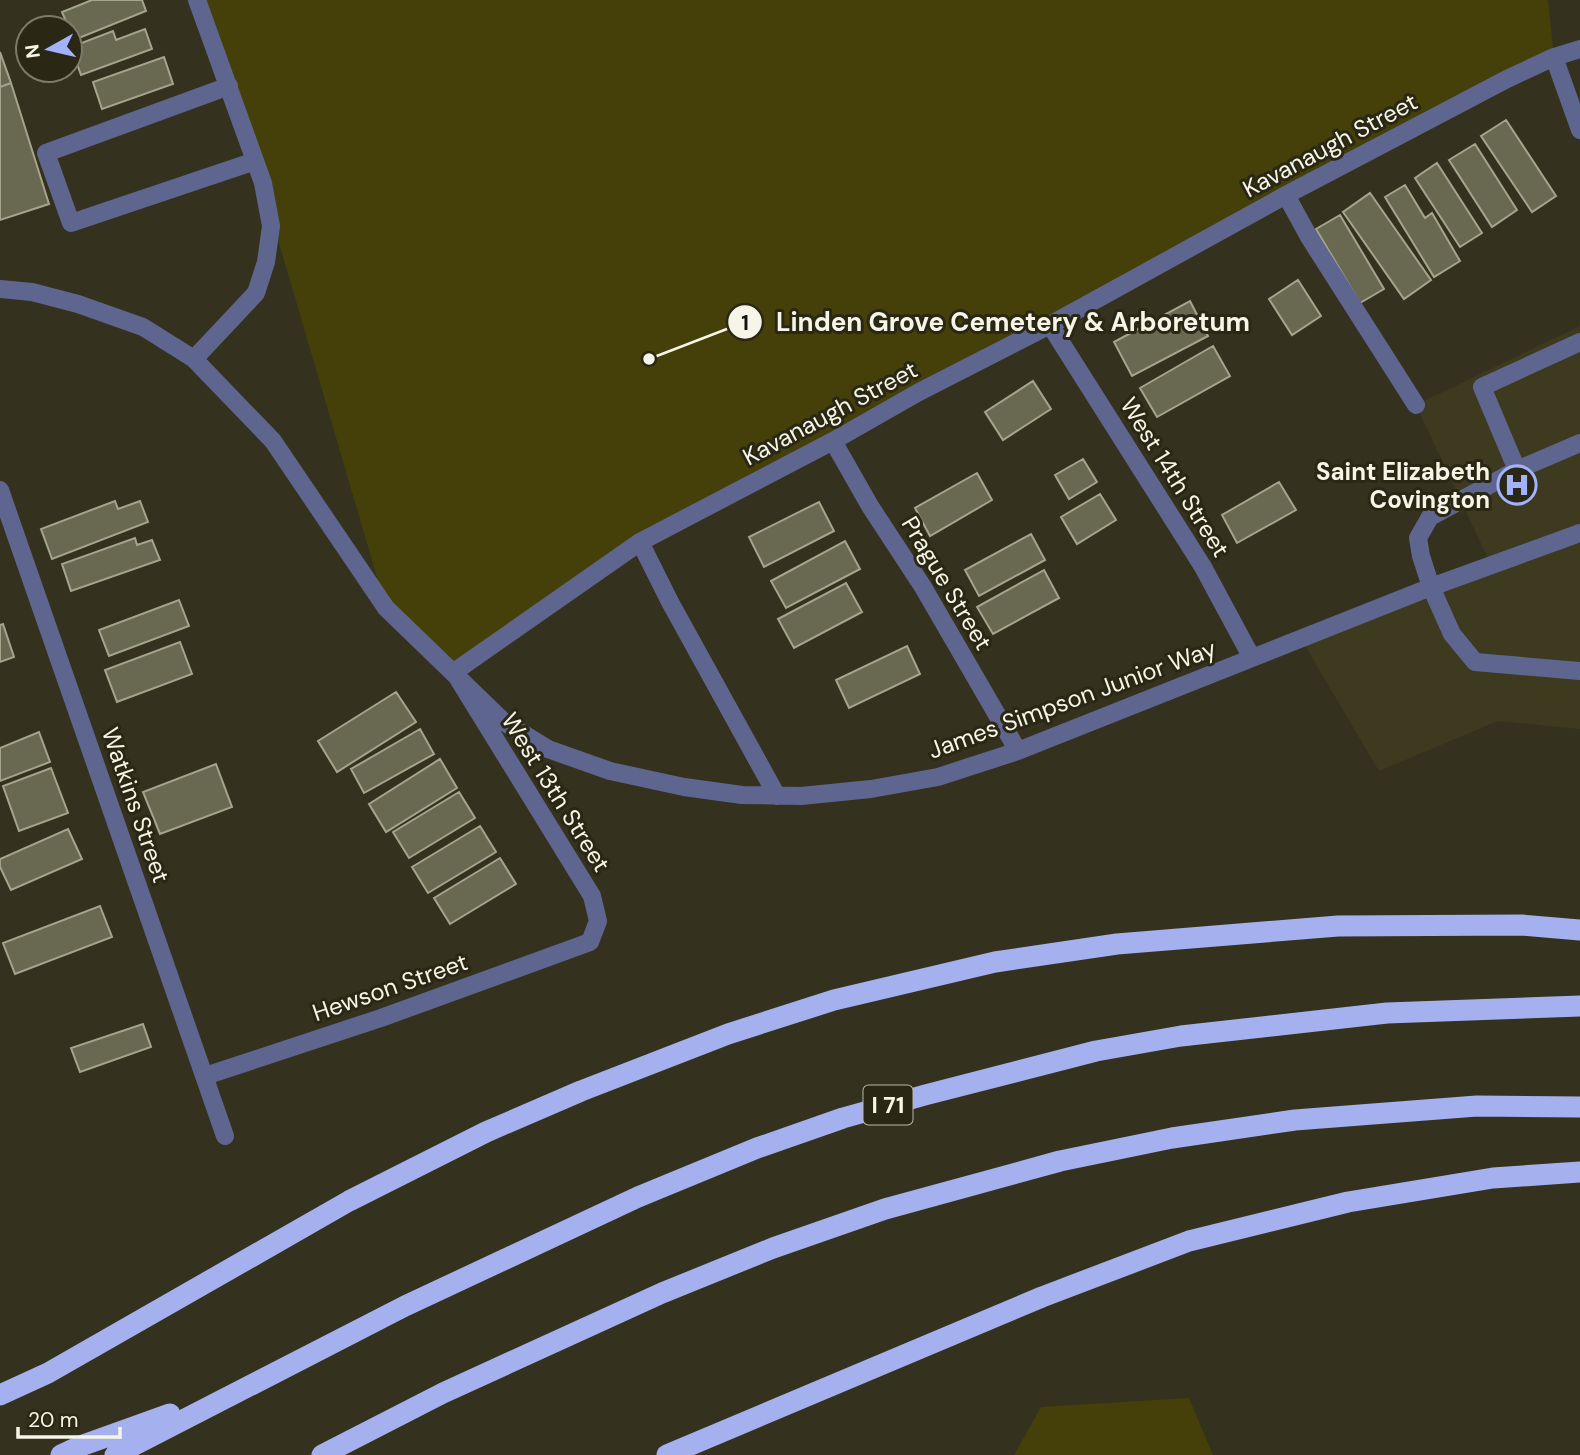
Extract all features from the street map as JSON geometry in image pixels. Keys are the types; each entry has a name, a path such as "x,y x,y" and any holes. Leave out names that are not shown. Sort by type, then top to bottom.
{"highway":[{"path":"0,1395 48,1373 349,1201 486,1132 581,1091 728,1034 834,1000 995,961 1117,944 1339,926 1521,925 1580,930"},
{"name":"I 71","path":"115,1455 405,1306 638,1197 757,1148 843,1118 1096,1051 1181,1036 1387,1013 1580,1006"},
{"path":"322,1455 443,1393 662,1293 774,1248 885,1209 1060,1161 1172,1138 1295,1120 1477,1106 1580,1107"},
{"path":"667,1455 1042,1297 1189,1241 1348,1202 1493,1178 1580,1172"},
{"path":"69,1451 247,1386"}],"street":[{"path":"194,359 256,293 266,262 271,226 256,161 197,0"},
{"name":"Kavanaugh Street","path":"454,672 640,542 834,441 919,392 1050,325 1286,195 1507,79 1554,57 1580,49"},
{"path":"1554,57 1580,130"},
{"path":"229,86 46,153 72,223 256,161"},
{"path":"1286,195 1309,237 1416,405"},
{"name":"James Simpson Junior Way","path":"0,289 32,292 78,304 143,327 194,359 273,441 386,608 504,722 548,749 610,771 684,787 742,795 801,796 938,777 1018,751 1431,587 1580,533"},
{"name":"West 14th Street","path":"1050,325 1203,567 1252,658"},
{"path":"1517,470 1482,387 1580,342"},
{"name":"Prague Street","path":"834,441 870,506 923,587 1018,751"},
{"path":"1580,443 1517,470 1430,516 1418,538 1431,587 1452,634 1475,662 1580,671"},
{"name":"Watkins Street","path":"0,490 225,1136"},
{"path":"640,542 670,603 777,796"},
{"name":"West 13th Street","path":"454,672 592,896 598,921 590,942"},
{"name":"Hewson Street","path":"205,1076 381,1018 590,942"}],"shaded area":[{"path":"197,0 1548,0 1554,57 640,542 454,672 386,608 255,161"},
{"name":"Saint Elizabeth Covington","path":"1580,326 1580,729 1498,721 1379,771 1301,639 1491,565 1416,405"},
{"path":"1189,1398 1213,1455 1014,1455 1041,1407"}],"building":[{"path":"92,0 142,0 146,11 84,36 84,14 62,12"},
{"path":"145,29 152,49 84,74 84,42 113,31 116,40"},
{"path":"0,52 11,83 0,87"},
{"path":"164,57 173,84 102,109 93,82"},
{"path":"11,83 49,204 0,220 0,87"},
{"path":"1506,120 1556,196 1532,212 1481,136"},
{"path":"1475,144 1517,210 1492,227 1449,160"},
{"path":"1437,163 1482,233 1460,247 1415,178"},
{"path":"1405,185 1425,218 1432,213 1460,261 1434,277 1385,197"},
{"path":"1370,193 1431,280 1404,299 1343,212"},
{"path":"1340,215 1384,289 1360,303 1316,229"},
{"path":"1298,280 1321,316 1292,335 1269,299"},
{"path":"1190,301 1208,336 1132,376 1114,342"},
{"path":"1213,346 1230,376 1157,417 1140,388"},
{"path":"1033,381 1051,409 1003,440 985,412"},
{"path":"1083,459 1097,482 1069,499 1055,475"},
{"path":"977,473 992,500 930,536 915,508"},
{"path":"1279,482 1296,510 1237,543 1222,515"},
{"path":"1100,494 1116,520 1077,544 1061,517"},
{"path":"115,501 118,509 140,501 148,522 52,559 41,529"},
{"path":"819,502 834,531 764,567 749,537"},
{"path":"1031,534 1045,560 979,596 965,570"},
{"path":"135,538 137,545 152,540 160,560 71,591 62,564"},
{"path":"845,541 860,569 786,608 771,581"},
{"path":"1044,570 1059,598 993,634 977,607"},
{"path":"846,583 862,612 794,648 778,619"},
{"path":"179,600 189,626 109,656 99,630"},
{"path":"3,624 14,657 0,662 0,625"},
{"path":"180,642 192,674 117,702 105,670"},
{"path":"907,646 920,674 849,708 836,680"},
{"path":"396,692 416,722 337,772 318,741"},
{"path":"420,729 434,754 364,793 351,769"},
{"path":"39,732 50,762 0,781 0,748"},
{"path":"440,759 457,788 386,832 369,804"},
{"path":"216,764 232,807 160,834 143,792"},
{"path":"51,768 68,813 19,831 3,786"},
{"path":"459,792 475,818 409,858 393,832"},
{"path":"480,826 496,852 428,893 412,867"},
{"path":"68,829 82,859 11,890 0,867 0,859"},
{"path":"500,858 516,884 450,924 434,898"},
{"path":"100,906 112,937 15,974 3,943"},
{"path":"143,1024 151,1047 80,1072 71,1048"}],"place":[{"name":"Linden Grove Cemetery & Arboretum","path":"649,359"},
{"name":"Saint Elizabeth Covington","path":"1517,485"}]}
